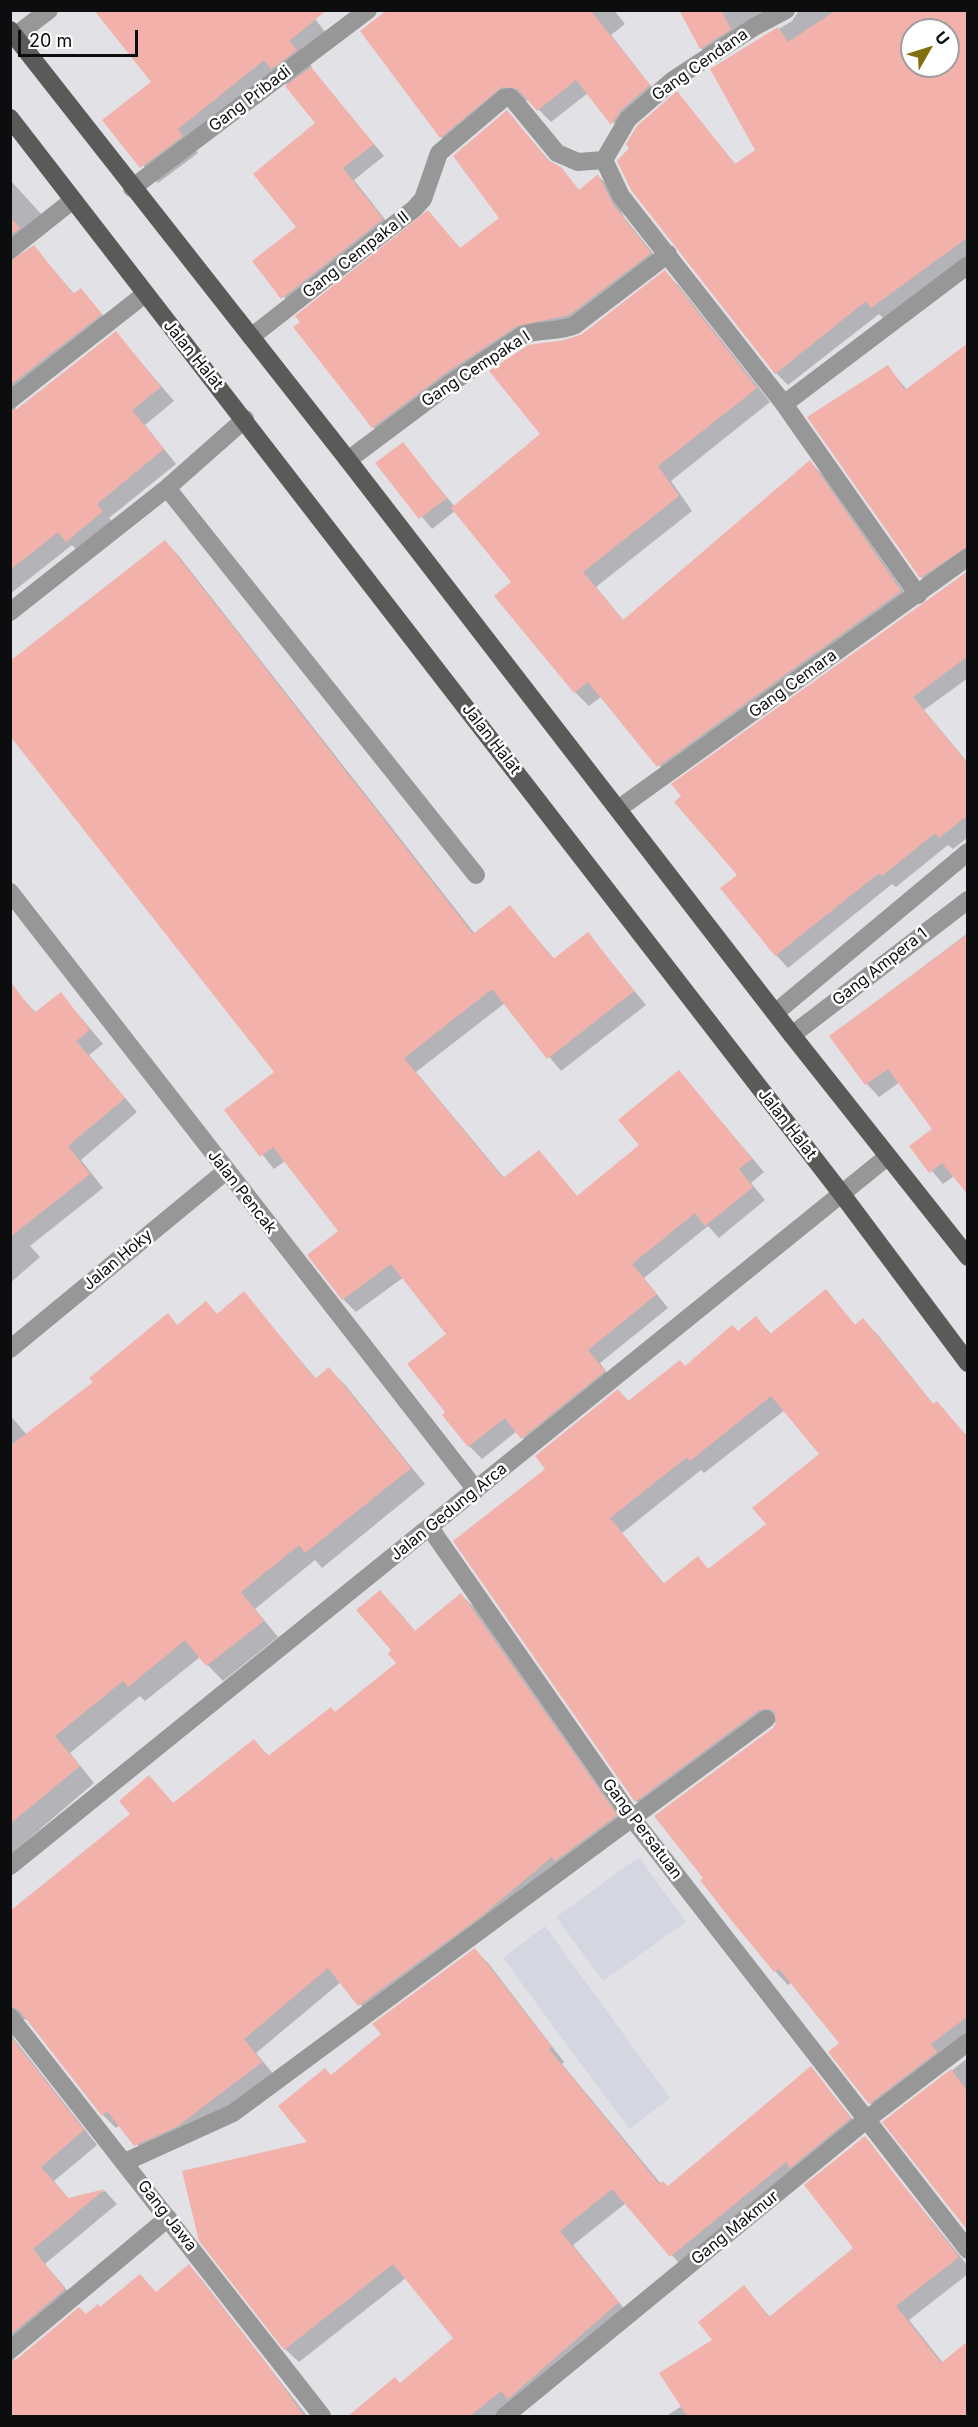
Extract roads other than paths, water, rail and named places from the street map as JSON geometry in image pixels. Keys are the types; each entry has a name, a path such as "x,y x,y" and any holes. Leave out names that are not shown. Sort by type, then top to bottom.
{"main road":[{"path":"13,33 132,188 348,460 887,1157 968,1257"},
{"name":"Jalan Halat","path":"10,118 145,294 245,419 841,1193 968,1363"}],"street":[{"path":"13,33 49,10"},
{"name":"Gang Pribadi","path":"132,188 368,10"},
{"name":"Gang Cendana","path":"604,160 628,119 673,80 754,27 786,10"},
{"name":"Gang Cempaka II","path":"251,337 414,210 423,199 439,153 504,98 510,97 515,102 557,153 578,162 604,160"},
{"path":"604,160 621,196 783,404 918,595"},
{"path":"10,250 73,200"},
{"name":"Gang Cempaka I","path":"348,460 451,383 523,335 533,331 563,331 575,325 668,254"},
{"path":"783,404 968,265"},
{"path":"10,400 145,294"},
{"path":"10,612 167,488 245,419"},
{"path":"167,488 476,875"},
{"name":"Gang Cemara","path":"618,809 968,558"},
{"path":"775,1013 968,852"},
{"name":"Jalan Pencak","path":"10,892 476,1490"},
{"name":"Gang Ampera 1","path":"792,1035 968,900"},
{"name":"Jalan Gedung Arca","path":"10,1866 887,1157"},
{"name":"Jalan Hoky","path":"10,1349 226,1171"},
{"name":"Gang Persatuan","path":"430,1528 632,1818 968,2250"},
{"path":"125,2162 233,2113 766,1719"},
{"name":"Gang Jawa","path":"10,2017 321,2416"},
{"name":"Gang Makmur","path":"505,2416 866,2120 968,2042"},
{"path":"10,2349 168,2218"}]}
